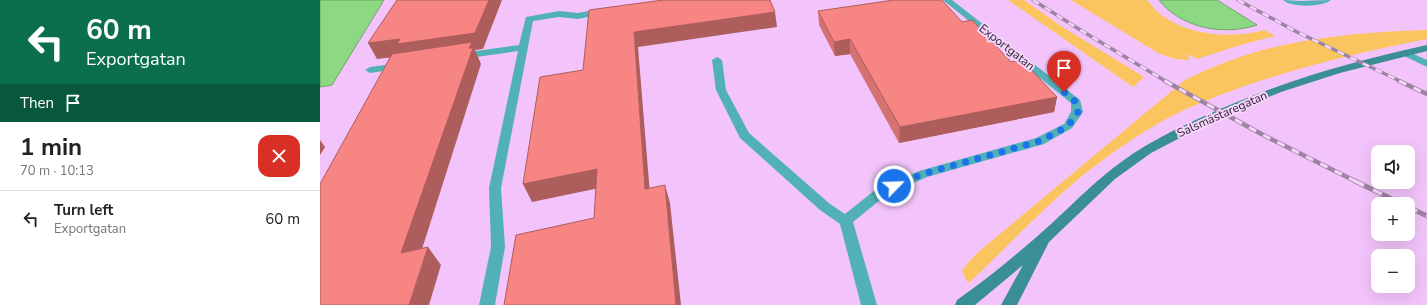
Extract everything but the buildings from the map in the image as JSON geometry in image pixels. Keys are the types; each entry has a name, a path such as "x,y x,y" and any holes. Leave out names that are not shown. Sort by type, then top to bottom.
{"street":[{"name":"Salsmästaregatan","path":"964,305 1046,236 1094,190 1122,167 1150,148 1226,110 1290,85 1382,58 1427,48"},
{"name":"Salsmästaregatan","path":"1009,305 1046,236"}],"lane":[{"name":"Exportgatan","path":"846,221 880,193 923,174 1040,141 1068,126 1078,112 1076,102 947,0"},
{"path":"1288,0 1299,4 1327,0"},
{"path":"487,305 498,247 495,188 528,19 559,14 578,16 616,9"},
{"path":"454,57 523,47"},
{"path":"1405,53 1427,64"},
{"path":"717,60 720,90 744,135 826,207 846,221 863,289 869,305"},
{"path":"370,70 408,64"}],"shaded area":[{"path":"320,0 384,0 332,85 320,87"},
{"path":"384,0 1427,0 1427,305 320,305 320,87 332,85"},
{"path":"1008,0 1024,0 1061,26 1144,77 1133,87"},
{"path":"1071,0 1147,0 1158,12 1171,21 1183,27 1197,31 1224,35 1252,33 1265,30 1275,36 1197,59 1187,54 1190,60 1175,59 1158,53"},
{"path":"1159,0 1217,0 1257,25 1230,30 1204,27 1179,17 1168,10"},
{"path":"1427,30 1427,39 1365,52 1273,77 1213,98 1184,110 1157,124 1118,149 1082,176 968,283 962,271 977,253 1185,80 1215,66 1244,56 1274,47 1303,41 1364,33"}],"railway":[{"path":"1033,0 1167,82"},
{"path":"1238,0 1297,32 1402,82"},
{"path":"1165,81 1265,136 1355,181"},
{"path":"1399,81 1427,94"},
{"path":"1355,181 1388,197"},
{"path":"1415,210 1427,216"}],"route":[{"path":"894,186 923,174 1040,141 1068,126 1078,112 1076,102 1064,92"}]}
